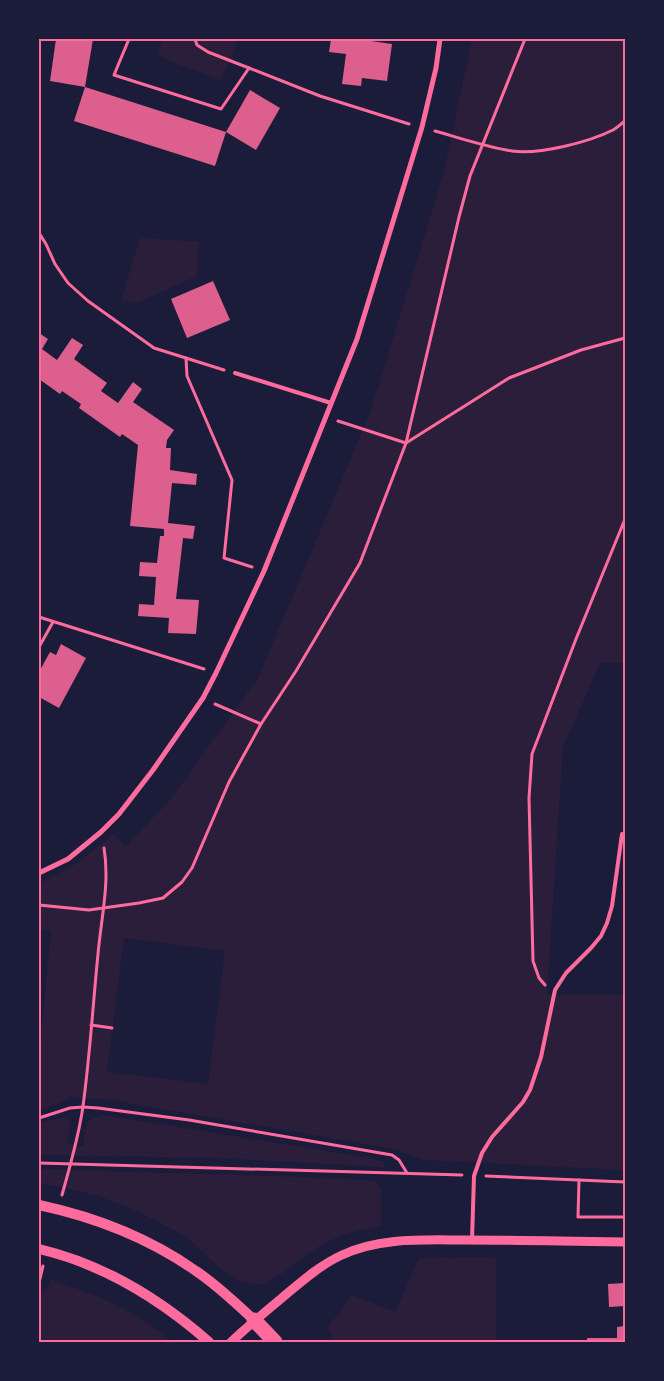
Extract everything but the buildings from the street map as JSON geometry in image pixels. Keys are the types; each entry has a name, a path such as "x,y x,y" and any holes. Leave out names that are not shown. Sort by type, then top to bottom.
{"highway":[{"path":"254,1320 275,1342"}],"main road":[{"path":"39,1205 93,1219 153,1245 197,1271 254,1320"},
{"path":"39,1248 90,1265 132,1286 158,1302 209,1342"}],"street":[{"path":"39,873 68,859 101,832 119,814 153,770 203,698 216,673 264,571 357,339 422,128 436,68 440,39"},
{"path":"231,1342 254,1320 310,1275 340,1256 376,1244 412,1240 625,1242"}],"lane":[{"path":"234,374 330,403"},
{"path":"472,1240 474,1176 482,1153 492,1137 510,1119 530,1090 541,1057 555,990 566,973 601,936 607,923 612,906 622,834"}],"path":[{"path":"129,39 114,75 221,109 249,68"},
{"path":"195,39 197,45 208,52 320,96 422,128 514,151 542,151 583,141 614,130 625,121"},
{"path":"39,905 89,910 163,898 182,882 192,868 229,782 261,724 296,671 360,563 406,444 470,176 525,39"},
{"path":"39,233 55,264 68,283 88,300 154,348 234,374"},
{"path":"406,444 510,378 581,350 625,338"},
{"path":"186,358 187,376 232,480 224,558 264,571"},
{"path":"325,416 406,444"},
{"path":"555,990 545,985 539,978 534,961 529,798 532,754 625,518"},
{"path":"39,617 216,673"},
{"path":"39,647 53,622"},
{"path":"203,698 261,724"},
{"path":"76,1140 83,1107 104,907 107,870 101,832"},
{"path":"91,1025 112,1028"},
{"path":"39,1118 58,1111 83,1107 189,1120 392,1155 399,1160 407,1173"},
{"path":"39,1162 407,1173 625,1182"},
{"path":"579,1180 578,1217 625,1217"}],"shaded area":[{"path":"162,39 238,39 221,81 158,56"},
{"path":"472,39 625,39 625,663 600,663 563,747 547,995 625,995 625,1170 424,1160 394,1149 110,1100 70,1097 60,1103 39,1110 39,1058 51,931 39,929 39,883 69,868 87,856 113,834 126,846 170,800 258,678 370,413 444,172","holes":["124,938 225,951 208,1084 107,1072"]},
{"path":"140,238 199,242 197,276 137,303 121,300"},
{"path":"104,1115 370,1158 384,1162 385,1167 219,1158 39,1155 39,1123 62,1118 68,1119 71,1123 67,1143 83,1146 85,1129 88,1122"},
{"path":"39,1169 368,1180 378,1183 381,1188 381,1226 340,1236 325,1243 273,1279 259,1284 249,1284 239,1281 222,1270 185,1236 149,1217 88,1193 39,1184"},
{"path":"496,1257 496,1342 334,1342 328,1327 352,1295 395,1312 419,1258"},
{"path":"50,1279 99,1297 130,1312 172,1342 42,1342 39,1302 42,1289 47,1290"}]}
